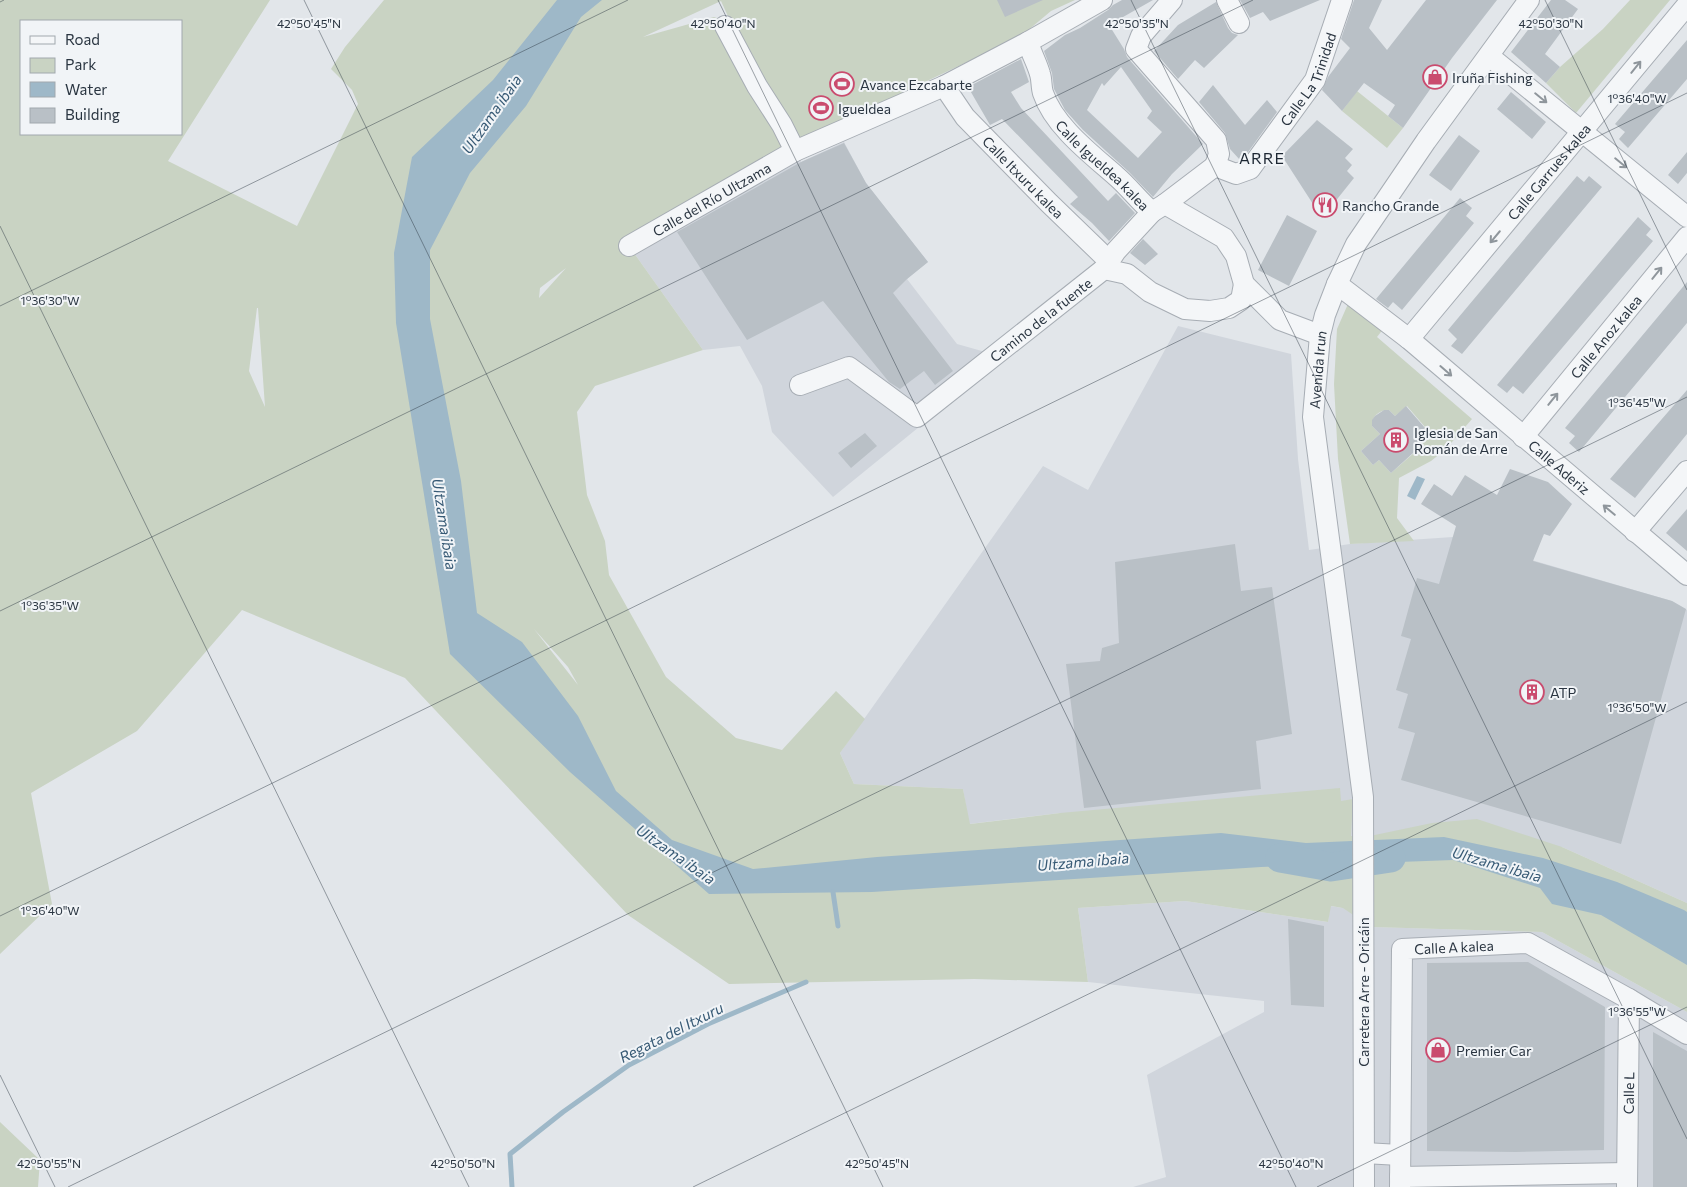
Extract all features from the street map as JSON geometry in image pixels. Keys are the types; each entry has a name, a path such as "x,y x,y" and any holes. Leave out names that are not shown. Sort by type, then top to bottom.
{"street":[{"name":"Calle del Río Ultzama","path":"629,246 795,151 944,86 1028,42 1102,0"},
{"path":"1158,208 1214,166 1220,154 1216,140 1136,49 1141,36 1172,0"},
{"path":"1227,0 1239,22"},
{"name":"Calle La Trinidad","path":"1214,166 1236,174 1250,169 1315,80 1342,0"},
{"name":"Avenida Irun","path":"1363,797 1313,417 1320,335 1325,315 1337,284 1362,236 1426,141 1529,0"},
{"name":"Calle Garrues kalea","path":"1409,339 1687,5"},
{"path":"725,26 795,151"},
{"name":"Calle Igueldea kalea","path":"1028,42 1040,75 1043,93 1055,115 1080,144 1141,202 1224,238 1236,256 1244,284 1280,320 1320,335"},
{"path":"1489,56 1687,217"},
{"name":"Calle Itxuru kalea","path":"944,86 965,117 1107,265"},
{"name":"Camino de la fuente","path":"800,385 849,367 917,417 1107,265 1158,208"},
{"name":"Calle Anoz kalea","path":"1522,437 1687,237"},
{"path":"1107,265 1127,274 1150,292 1185,309 1210,311 1229,308 1241,300 1244,284"},
{"name":"Calle Aderiz","path":"1337,284 1409,339 1522,437 1687,575"},
{"path":"1635,532 1687,471"},
{"name":"Carretera Arre - Oricáin","path":"1363,797 1364,1187"},
{"name":"Calle A kalea","path":"1400,1155 1402,948 1528,942 1687,1034"},
{"name":"Calle L","path":"1627,1180 1629,999"},
{"path":"1364,1153 1400,1155 1400,1182 1627,1180"}],"shaded area":[{"path":"844,142 866,183 928,262 907,279 957,344 989,353 1096,283 833,497 772,432 762,386 740,346 703,350 629,246 792,144 801,162"},
{"path":"1178,326 1291,354 1298,459 1309,550 1350,544 1453,537 1672,601 1687,610 1687,903 1562,847 1372,927 1542,932 1687,1012 1687,1187 1133,1187 1166,1177 1147,1075 1264,1012 1264,1001 1088,982 1078,908 1185,901 1328,922 1330,906 1343,908 1060,813 969,824 963,789 854,784 840,753 1043,466 1088,490"}],"green space":[{"path":"0,0 270,0 168,161 297,226 358,104 352,90 331,69 345,47 384,0 1075,0 1051,11 1020,37 800,141 629,246 703,350 595,386 577,412 587,495 605,541 609,575 666,677 736,738 782,750 836,691 865,719 840,753 854,784 963,789 970,824 1060,813 1340,788 1341,801 1353,799 1351,836 1370,836 1432,823 1477,819 1562,847 1687,903 1687,1012 1542,932 1371,927 1343,908 1331,906 1328,922 1185,901 1078,908 1088,982 974,979 729,984 628,915 405,678 242,610 137,731 31,793 52,904 0,954","holes":["721,1 731,23 714,17 643,37","566,268 539,298 540,288","257,308 258,308 265,407 249,371","534,629 568,667 578,685"]},
{"path":"1630,0 1670,0 1576,113 1546,83 1560,67 1603,29"},
{"path":"1357,91 1403,128 1387,148 1342,111"},
{"path":"1355,288 1391,319 1377,337 1472,419 1446,449 1431,461 1399,478 1397,518 1414,541 1350,544 1338,459 1334,384 1337,329","holes":["1407,406 1425,427 1416,436 1423,445 1391,473 1379,460 1373,465 1361,451 1380,434 1372,426 1372,422 1377,414 1382,411 1389,410 1395,416"]},
{"path":"0,1122 40,1160 38,1187 0,1187"}],"water":[{"path":"557,0 602,0 581,17 526,106 470,173 430,250 430,319 461,481 477,613 522,642 578,716 616,791 672,840 753,869 877,857 1221,833 1306,843 1444,837 1543,858 1617,882 1684,910 1687,912 1687,965 1601,915 1552,904 1540,888 1453,860 1261,867 872,892 709,894 570,772 450,654 396,323 394,253 412,157 493,80"},
{"path":"1417,476 1425,479 1415,500 1407,496"}],"building":[{"path":"997,0 1043,0 1005,17"},
{"path":"1122,0 1153,0 1109,25 1127,57 1203,144 1172,174 1153,197 1083,130 1065,110 1054,89 1052,73 1044,51 1065,35 1080,28","holes":["1121,67 1152,111 1147,118 1162,132 1138,158 1087,110 1102,83 1104,86"]},
{"path":"1240,0 1320,0 1270,21 1263,12 1250,18"},
{"path":"1354,0 1382,0 1369,28 1387,50 1426,0 1497,0 1452,58 1403,128 1388,116 1395,105 1364,83 1342,111 1322,90 1328,77 1350,48 1341,39"},
{"path":"1551,0 1565,0 1578,9 1545,54 1560,67 1546,83 1511,52"},
{"path":"1216,2 1228,28 1232,33 1238,35 1204,68 1195,60 1178,79 1154,51 1178,25"},
{"path":"1687,40 1687,79 1628,148 1619,139 1625,132 1615,124"},
{"path":"1021,59 1029,82 1011,92 1021,108 1108,201 1116,193 1135,213 1109,241 1070,204 1078,197 1002,119 990,125 968,87"},
{"path":"1213,85 1245,125 1267,100 1277,112 1243,159 1240,160 1230,149 1225,133 1199,102"},
{"path":"1511,92 1546,122 1532,139 1497,109"},
{"path":"1317,120 1353,149 1345,158 1352,165 1347,171 1354,178 1322,218 1282,156"},
{"path":"1459,135 1480,151 1451,191 1429,175"},
{"path":"844,143 866,183 928,262 893,293 953,371 935,385 924,371 900,389 889,382 823,301 747,340 677,232 801,162"},
{"path":"1687,152 1687,173 1678,184 1668,175"},
{"path":"1577,176 1584,182 1589,176 1602,187 1462,354 1451,346 1457,339 1448,330"},
{"path":"1460,198 1472,208 1466,216 1474,223 1402,310 1393,302 1388,308 1376,299"},
{"path":"1287,215 1317,231 1289,286 1258,270"},
{"path":"1638,217 1651,229 1646,235 1653,241 1523,394 1513,386 1507,393 1497,385"},
{"path":"1143,239 1158,254 1145,265 1130,253"},
{"path":"1687,282 1687,323 1579,452 1569,443 1575,436 1565,428"},
{"path":"1687,390 1687,434 1635,498 1610,479"},
{"name":"Iglesia de San Román de Arre","path":"1406,406 1425,428 1416,436 1423,444 1391,473 1379,460 1373,465 1361,451 1380,434 1372,426 1372,420 1375,416 1384,410 1389,410 1395,416"},
{"path":"865,433 877,446 851,468 838,453"},
{"name":"ATP","path":"1510,469 1548,482 1572,504 1550,536 1544,534 1533,561 1672,601 1686,609 1621,844 1401,780 1415,733 1398,728 1408,694 1396,690 1411,639 1401,636 1417,578 1439,584 1456,526 1421,504 1434,484 1452,496 1465,475 1497,495"},
{"path":"1687,509 1687,551 1666,533"},
{"path":"1235,544 1241,591 1272,587 1292,734 1256,741 1261,789 1084,808 1066,664 1100,661 1102,648 1119,643 1115,562"},
{"path":"1288,919 1324,926 1324,1007 1291,1005"},
{"path":"1528,962 1605,1007 1604,1150 1516,1152 1427,1151 1427,963"},
{"path":"1653,1032 1687,1051 1687,1187 1653,1187"}],"waterway":[{"name":"Ultzama ibaia","path":"1280,858 1331,867 1391,858"},
{"name":"Regata del Itxuru","path":"833,892 838,926"},
{"name":"Regata del Itxuru","path":"512,1187 510,1154 563,1112 629,1065 708,1024 806,982"}],"place":[{"name":"Iruña Fishing","path":"1435,77"},
{"name":"Avance Ezcabarte","path":"842,84"},
{"name":"Igueldea","path":"821,108"},
{"name":"Rancho Grande","path":"1325,205"},
{"name":"Iglesia de San Román de Arre","path":"1396,440"},
{"name":"ATP","path":"1532,692"},
{"name":"Premier Car","path":"1438,1050"}],"district":[{"name":"ARRE","path":"1262,157"}]}
